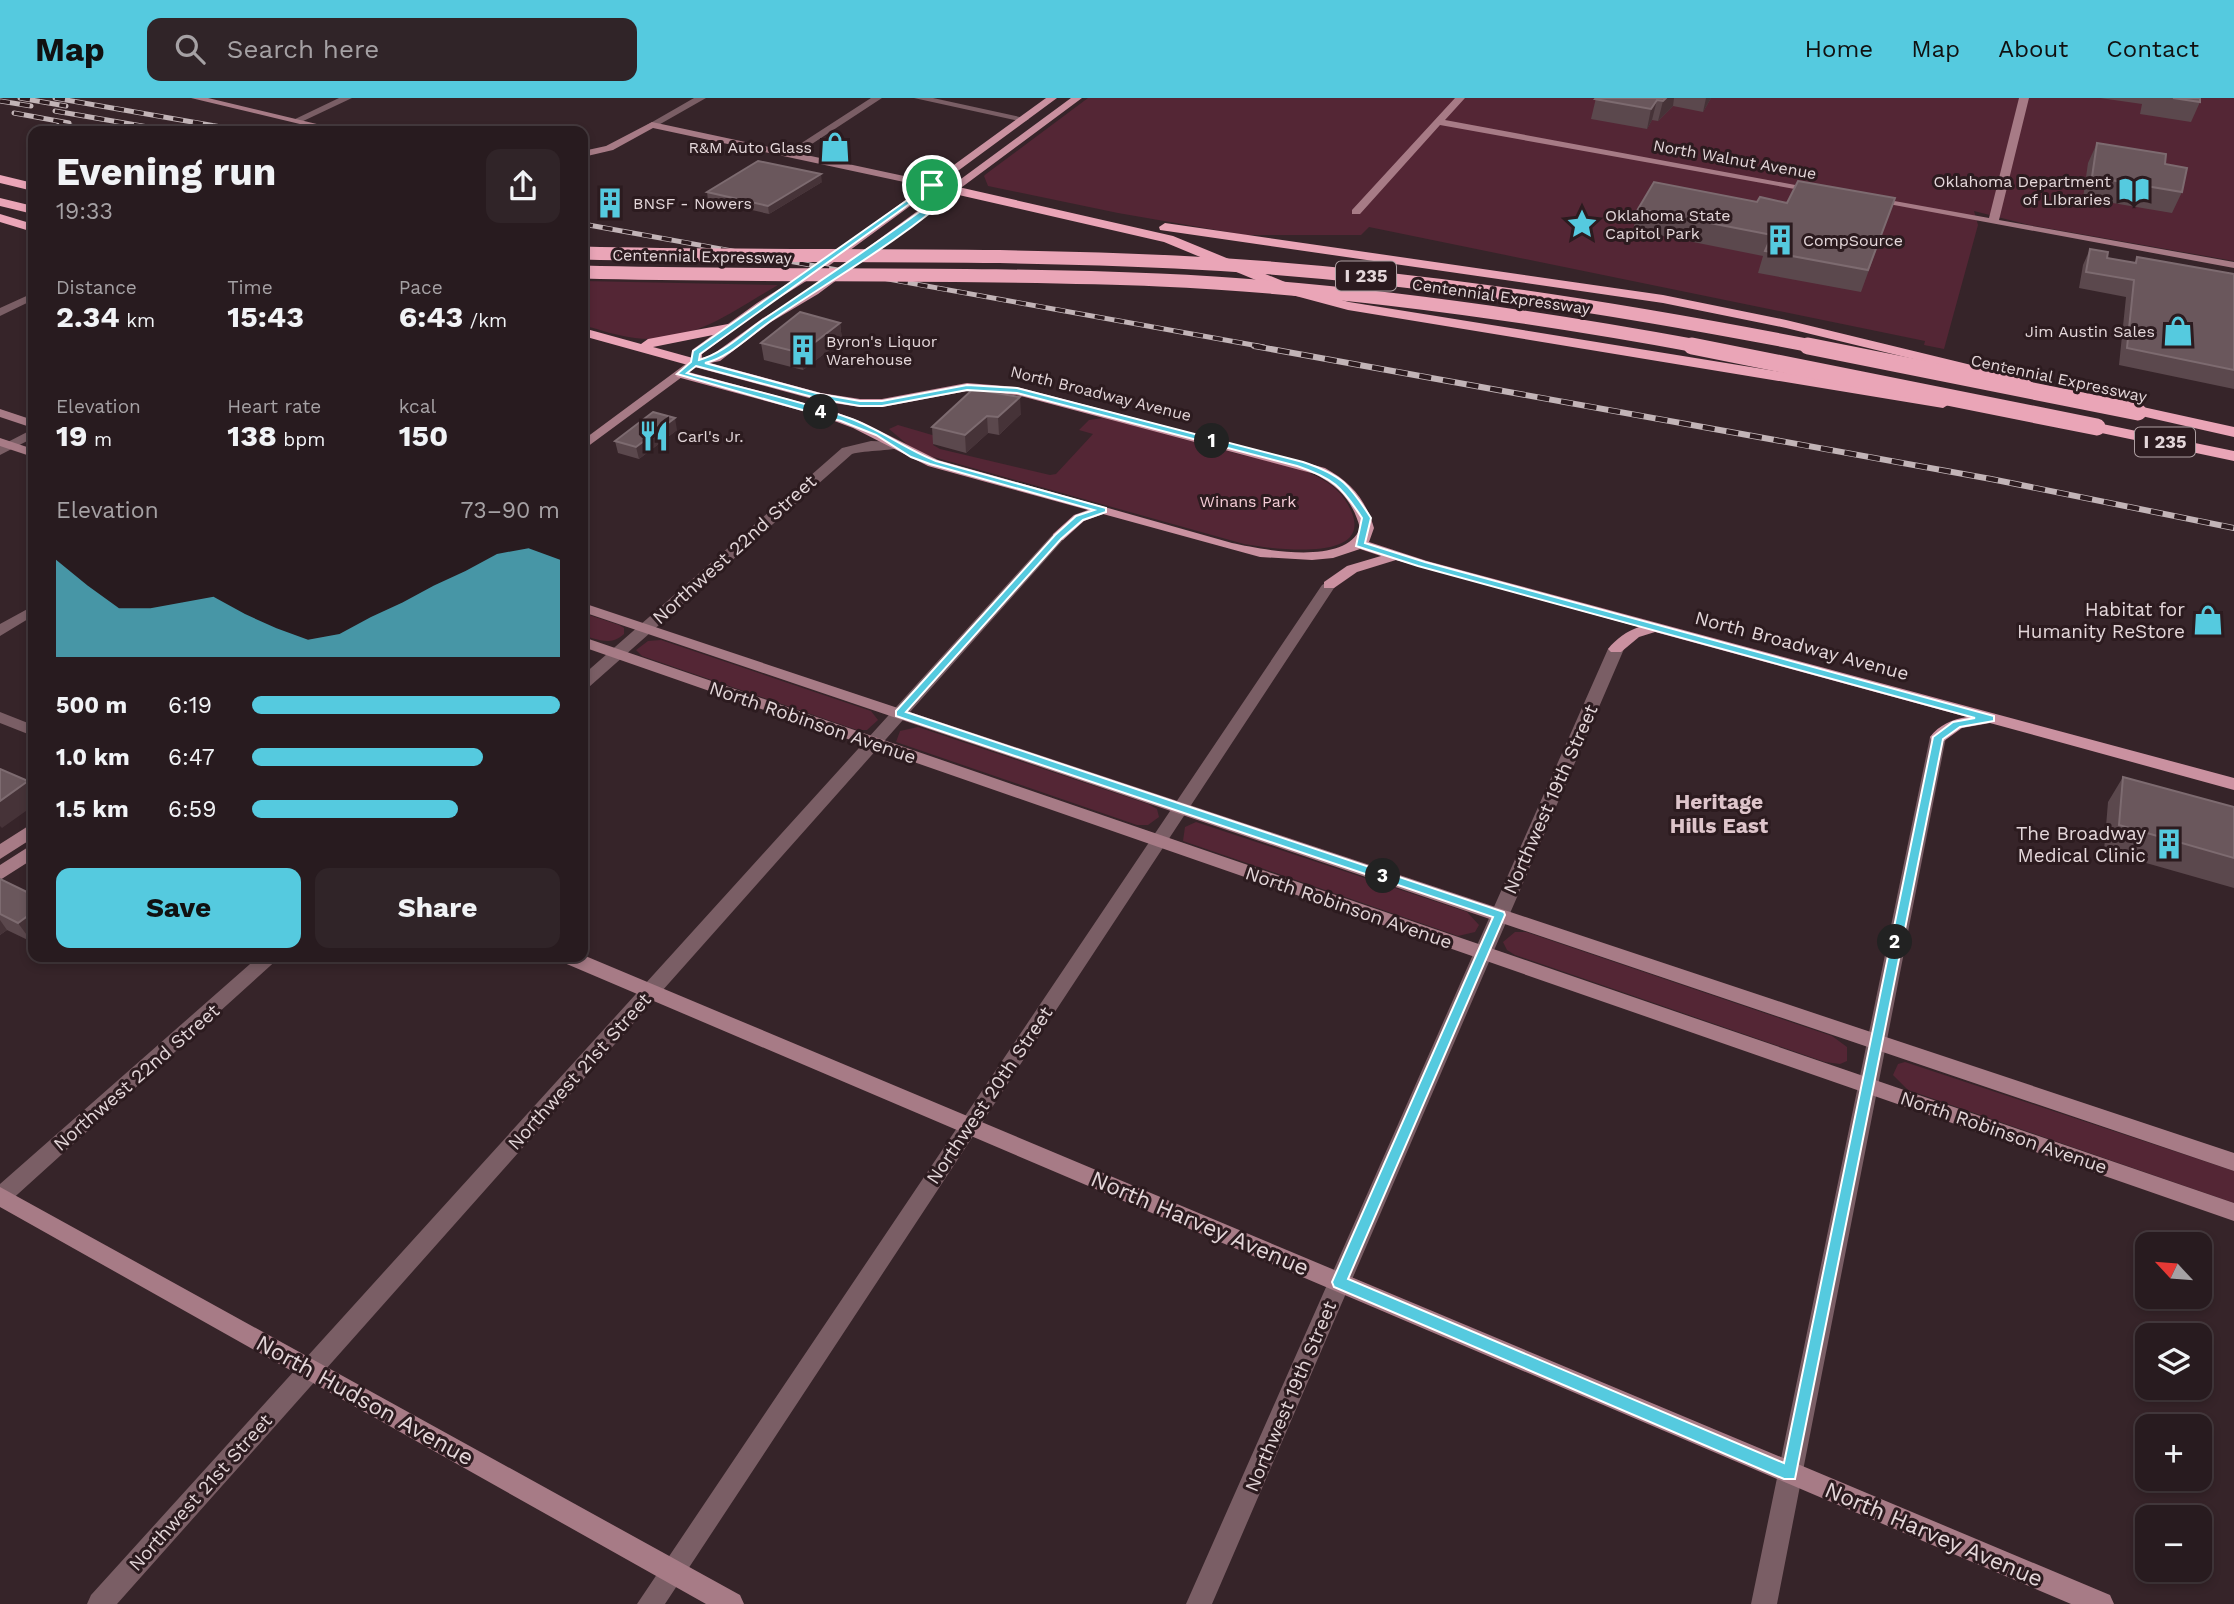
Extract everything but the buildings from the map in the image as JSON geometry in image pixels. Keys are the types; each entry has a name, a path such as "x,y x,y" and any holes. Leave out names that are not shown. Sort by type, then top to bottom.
{"highway":[{"path":"0,168 28,172"},
{"path":"0,179 28,186"},
{"path":"954,190 970,187 1128,221 1332,253 1600,288 1721,310 1934,359 2138,412"},
{"path":"954,190 1168,239 1323,300 1379,312 2097,427"},
{"path":"0,202 28,209"},
{"path":"0,218 28,226"},
{"name":"Centennial Expressway","path":"588,253 1114,259 1258,267 1399,280 1663,317 2234,432"},
{"name":"Centennial Expressway","path":"588,272 1057,276 1204,283 1378,298 1518,315 1686,342 2234,456"},
{"path":"628,344 672,341 728,328"},
{"path":"588,332 695,363"},
{"path":"588,347 681,374"}],"main road":[{"path":"1052,98 815,271 728,328 696,353 695,363 716,358 767,320 863,258 1077,98"},
{"path":"932,185 954,190"},
{"name":"North Broadway Avenue","path":"695,363 836,400 882,403 967,387 1017,391 1300,464 1321,471 1347,488 1366,518 1360,544 2234,784"},
{"path":"681,374 826,414 880,425 898,446 933,463 1260,553 1329,555 1349,551 1360,544"},
{"path":"880,425 903,400"},
{"path":"1058,537 1079,518 1103,510"},
{"path":"1329,585 1352,569 1396,556"},
{"path":"1616,649 1634,634 1655,627"},
{"path":"1938,737 1957,724 1991,718"}],"street":[{"path":"196,98 318,126"},
{"path":"296,121 346,98"},
{"path":"588,153 609,149 701,98"},
{"path":"788,155 877,98"},
{"path":"919,98 1024,119"},
{"path":"1356,212 1460,98"},
{"path":"1993,222 2024,98"},
{"name":"North Walnut Avenue","path":"1438,122 1831,193"},
{"path":"652,125 932,185"},
{"path":"1857,197 2234,265"},
{"path":"0,312 28,298"},
{"path":"588,442 695,363"},
{"path":"0,412 28,422"},
{"path":"4,446 28,435"},
{"path":"4,446 28,452"},
{"name":"Northwest 22nd Street","path":"588,678 847,451 858,447 898,446"},
{"name":"Northwest 21st Street","path":"100,1604 1058,537"},
{"name":"Northwest 20th Street","path":"650,1604 1329,585"},
{"name":"North Robinson Avenue","path":"588,609 2234,1162"},
{"path":"0,631 28,613"},
{"name":"North Robinson Avenue","path":"588,644 2234,1212"},
{"name":"Northwest 19th Street","path":"1199,1604 1616,649"},
{"path":"0,717 28,729"},
{"path":"1764,1604 1866,1085 1938,737"},
{"path":"0,853 28,833"},
{"path":"0,874 28,854"},
{"name":"Northwest 22nd Street","path":"0,1196 265,962"},
{"name":"North Harvey Avenue","path":"581,962 2101,1604"},
{"name":"North Hudson Avenue","path":"0,1196 731,1604"}],"green space":[{"name":"Oklahoma State Capitol Park","path":"1088,98 2234,98 2234,261 2029,225 1974,211 1978,225 1944,349 1924,345 1925,341 1369,227 1361,235 1245,235 1118,213 988,186 984,176 986,174"},
{"path":"588,281 778,285 727,315 693,331 655,339 609,333 588,327"},
{"name":"Winans Park","path":"1103,418 1307,472 1342,495 1352,513 1354,529 1347,540 1333,546 1314,549 1244,544 930,456 908,445 889,429 898,425 939,437 933,445 940,449 1050,475 1056,474 1093,434 1079,430 1089,420"},
{"path":"588,615 624,628 624,634 619,638 599,640 588,637"},
{"path":"661,640 871,711 878,720 867,730 857,730 642,656 636,650 648,641"},
{"path":"918,727 1148,804 1157,809 1159,817 1148,825 1137,825 896,742 900,731"},
{"path":"1196,822 1467,912 1479,925 1475,932 1458,936 1183,841 1185,827"},
{"path":"1515,932 1526,932 1832,1036 1847,1047 1847,1061 1840,1064 1825,1062 1515,955 1507,950 1503,942"},
{"path":"1905,1062 2234,1171 2234,1203 1908,1090 1893,1075 1898,1064"}],"railway":[{"path":"20,98 66,106"},
{"path":"55,98 215,126"},
{"path":"0,101 31,106"},
{"path":"55,111 142,126"},
{"path":"14,113 69,123"},
{"path":"59,124 70,126"},
{"path":"588,225 1264,347"},
{"path":"1254,346 1991,479 2234,528"}],"place":[{"name":"R&M Auto Glass","path":"835,147"},
{"name":"Oklahoma Department of LIbraries","path":"2134,190"},
{"name":"BNSF - Nowers","path":"610,203"},
{"name":"Oklahoma State Capitol Park","path":"1582,224"},
{"name":"CompSource","path":"1780,240"},
{"name":"Jim Austin Sales","path":"2178,331"},
{"name":"Byron's Liquor Warehouse","path":"803,350"},
{"name":"Carl's Jr.","path":"654,436"},
{"name":"Habitat for Humanity ReStore","path":"2208,620"},
{"name":"The Broadway Medical Clinic","path":"2169,844"}],"district":[{"name":"Heritage Hills East","path":"1719,814"}],"route":[{"path":"932,185 815,271 728,328 696,353 695,363 820,397 860,403 903,400 967,387 994,387 1300,464 1321,471 1347,488 1366,518 1365,532 1360,544 1422,564 1991,718 1957,724 1938,737 1790,1473 1339,1282 1499,915 900,713 1058,537 1079,518 1103,510 933,463 914,456 879,433 844,419 681,374 695,363 716,358 767,320 814,292 954,190 932,185"}]}
